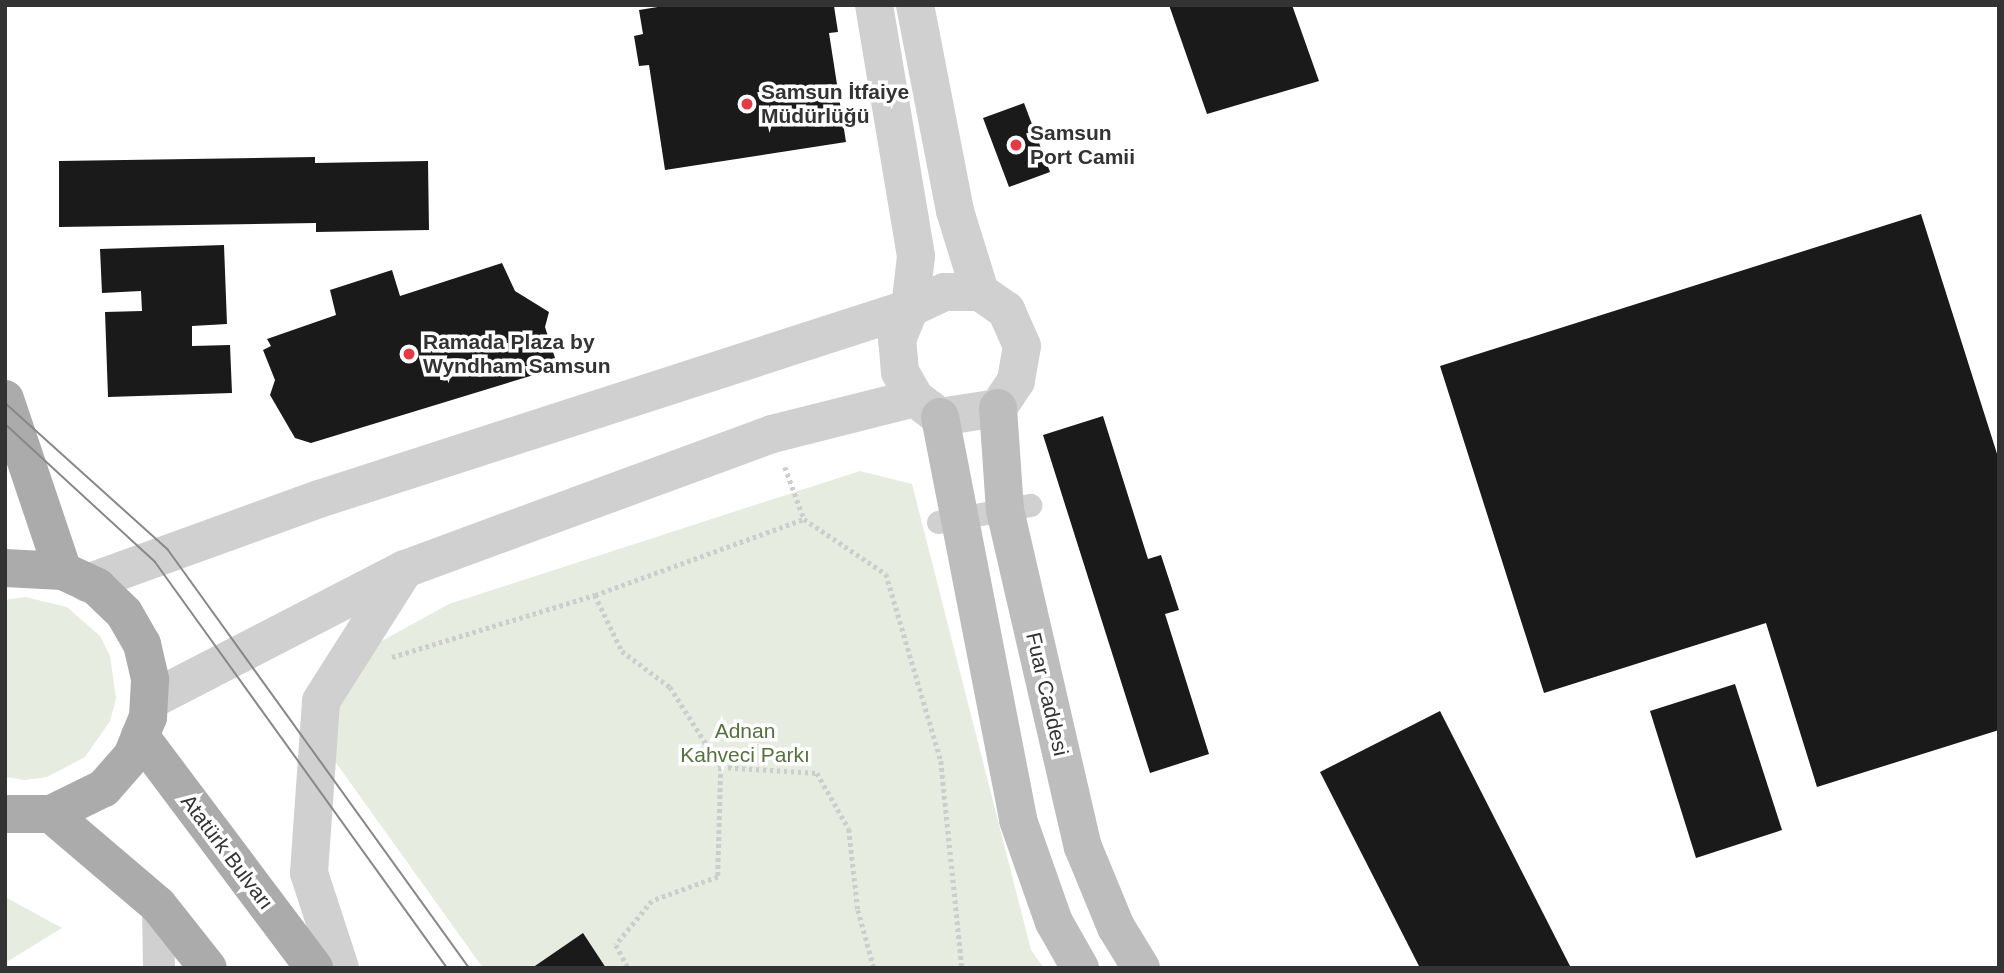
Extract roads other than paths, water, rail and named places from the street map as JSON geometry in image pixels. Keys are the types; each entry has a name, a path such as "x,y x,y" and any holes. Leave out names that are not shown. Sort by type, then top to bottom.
{"main road":[{"path":"5,398 75,577"},
{"path":"927,407 1018,820 1054,922 1080,968"},
{"name":"Fuar Caddesi","path":"998,408 1083,847 1116,927 1141,968"},
{"path":"5,568 75,577 124,613 142,644 144,719 132,756 104,788 51,814 5,814"},
{"name":"Atatürk Bulvarı","path":"144,719 314,968"},
{"path":"51,814 158,905 208,968"}],"street":[{"path":"874,5 916,256 911,309 897,340 900,372 927,407"},
{"path":"915,5 955,211 980,292"},
{"path":"75,577 911,309 945,292 980,292 1006,310 1022,345 1016,381 998,408 927,407 772,433 405,569 144,719"},
{"path":"950,520 1018,508"},
{"path":"340,968 309,873 321,701 405,569"},
{"path":"158,905 159,968"}],"tram line":[{"path":"5,403 168,550 469,968"},
{"path":"5,424 155,562 447,968"}],"place":[{"name":"Samsun İtfaiye Müdürlüğü","path":"747,104"},
{"name":"Samsun Port Camii","path":"1016,145"},
{"name":"Ramada Plaza by Wyndham Samsun","path":"409,354"}],"park label":[{"name":"Adnan Kahveci Parkı","path":"745,743"}]}
